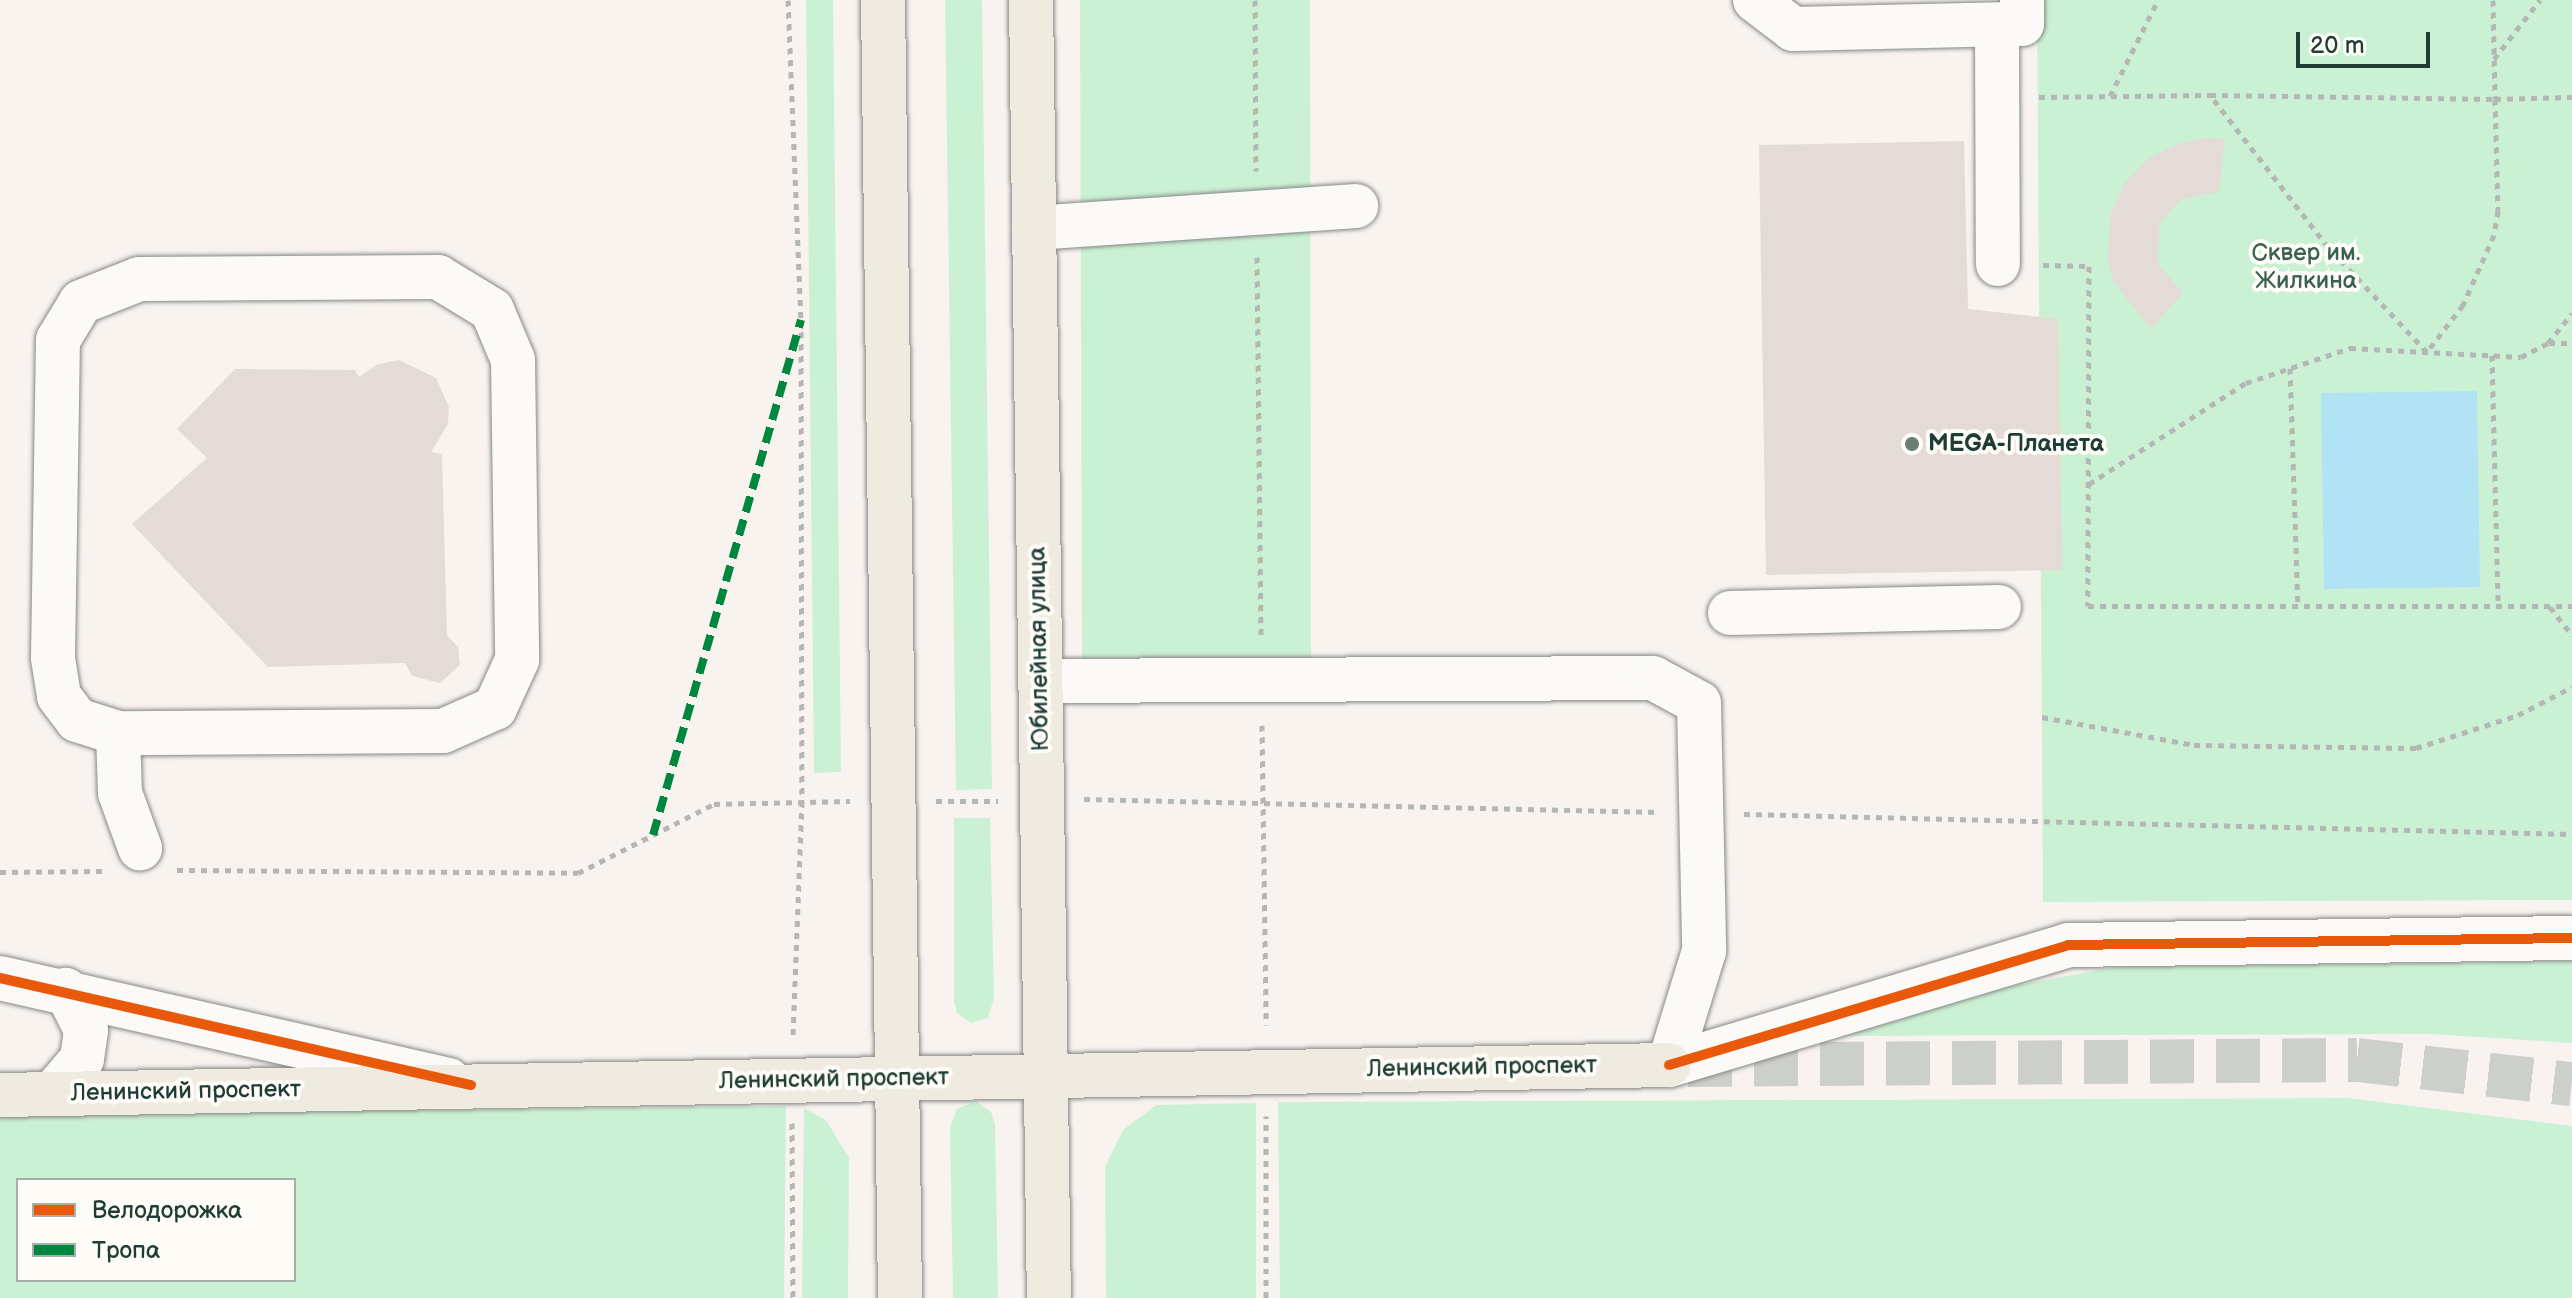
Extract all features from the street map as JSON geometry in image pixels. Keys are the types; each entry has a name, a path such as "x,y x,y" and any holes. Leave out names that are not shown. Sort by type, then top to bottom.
{"main road":[{"path":"883,0 900,1298"},
{"name":"Юбилейная улица","path":"1031,0 1049,1298"},
{"name":"Ленинский проспект","path":"0,1095 1669,1065"}],"street":[{"path":"1755,0 1793,29 2009,13 1997,97 1998,264"},
{"path":"1034,228 1356,206"},
{"path":"438,277 492,310 513,360 517,660 495,708 443,731 118,733 77,720 59,696 53,657 58,340 81,302 139,279 438,277"},
{"path":"1730,613 1999,607"},
{"path":"1040,681 1653,678 1699,703 1704,951 1669,1065"},
{"path":"118,733 120,793 142,863"},
{"path":"1669,1065 2068,945 2572,938"},
{"path":"0,978 66,990 471,1085"},
{"path":"52,1094 82,1059 86,1030 66,990"}],"path":[{"path":"788,0 801,320 802,801 792,1081 793,1298"},
{"path":"1255,0 1266,1025"},
{"path":"2110,96 2158,0"},
{"path":"2427,352 2463,305 2494,235 2498,211 2493,0"},
{"path":"2494,59 2540,0"},
{"path":"2210,95 2328,247 2427,352"},
{"path":"1997,97 2572,97"},
{"path":"1998,264 2089,266 2088,606 2572,606"},
{"path":"2089,484 2246,383 2350,348 2521,357 2548,343 2572,313"},
{"path":"2548,343 2572,343"},
{"path":"2492,355 2498,607"},
{"path":"2290,368 2298,606"},
{"path":"2550,606 2572,635"},
{"path":"2042,717 2194,745 2416,748 2518,715 2572,687"},
{"path":"1095,799 1262,800 2572,834"},
{"path":"0,872 142,863 578,873 714,804"},
{"path":"1266,1099 1266,1298"}],"green space":[{"path":"806,0 833,0 841,772 814,773"},
{"path":"945,0 982,0 992,789 956,790"},
{"path":"1080,0 1310,0 1311,665 1082,666"},
{"name":"Сквер им. Жилкина","path":"2037,0 2572,0 2572,900 2043,902"},
{"path":"954,818 990,818 994,998 988,1018 971,1023 957,1013 954,1001"},
{"path":"2572,961 2572,1043 2430,1034 1834,1036 1970,994 2115,967"},
{"path":"2348,1098 2572,1126 2572,1298 1280,1298 1278,1102"},
{"path":"976,1101 991,1112 995,1124 998,1298 953,1298 950,1128 957,1109"},
{"path":"1256,1103 1256,1298 1106,1298 1105,1167 1123,1130 1156,1105"},
{"path":"786,1106 784,1298 0,1298 0,1115"},
{"path":"804,1108 826,1120 849,1158 848,1298 802,1298"}],"water":[{"path":"2477,391 2480,587 2324,589 2321,393"}],"building":[{"path":"2225,139 2219,192 2182,199 2159,224 2158,264 2183,293 2151,329 2114,283 2108,263 2110,216 2126,181 2149,158 2182,142"},
{"name":"MEGA-Планета","path":"1964,141 1968,309 2058,319 2062,570 1766,575 1759,145"},
{"path":"399,360 436,378 449,407 448,424 431,452 442,454 447,635 458,647 460,665 440,683 412,676 405,663 268,667 132,524 207,458 177,429 235,369 355,370 359,377 376,365"}],"tunnel":[{"path":"1688,1065 2357,1060 2572,1084"}],"marked path":[{"path":"653,835 801,320"}],"cycle path":[{"path":"1669,1065 2068,945 2572,938"},
{"path":"0,978 471,1085"}],"place":[{"name":"MEGA-Планета","path":"1912,444"}]}
